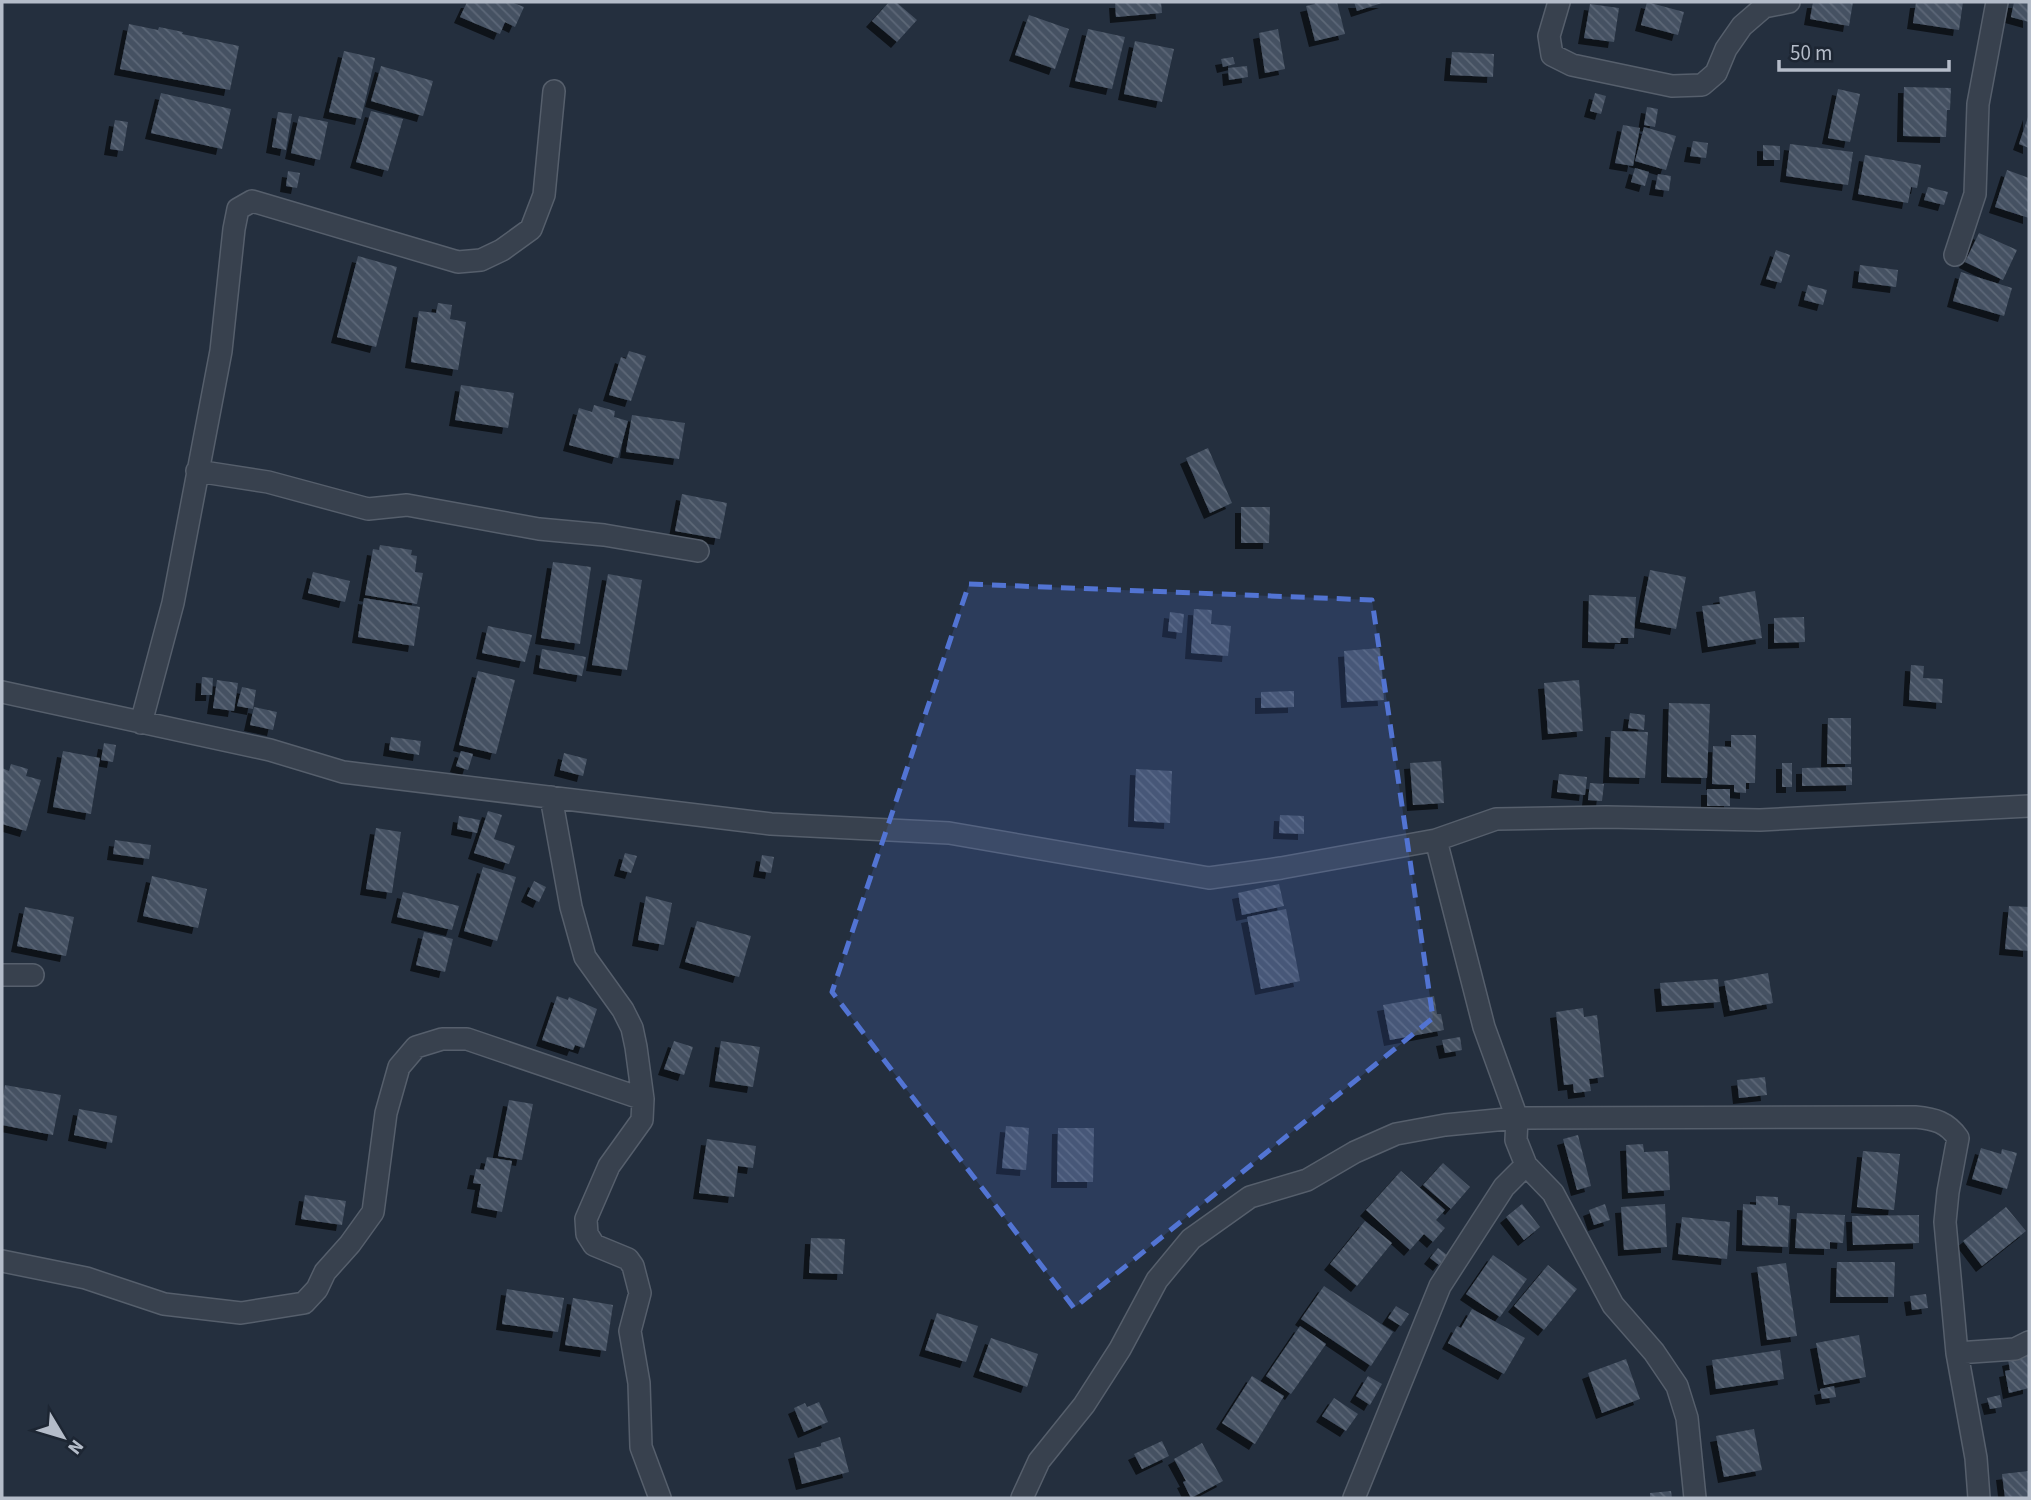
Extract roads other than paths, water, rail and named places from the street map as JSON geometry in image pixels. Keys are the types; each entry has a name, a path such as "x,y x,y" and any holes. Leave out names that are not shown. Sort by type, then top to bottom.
{"street":[{"path":"1559,2 1549,36 1552,55 1583,68 1672,86 1687,86 1702,85 1716,74 1731,41 1742,26 1764,7 1789,2"},
{"path":"1955,255 1975,194 1978,104 1997,2"},
{"path":"141,723 173,603 221,351 238,209 252,201 458,262 481,260 502,250 531,229 544,195 554,91"},
{"path":"197,471 268,482 368,509 407,505 539,529 604,535 698,551"},
{"path":"2,692 270,750 344,772 771,824 949,833 1209,878 1436,840 1496,819 1606,817 1760,820 2029,806"},
{"path":"551,797 571,907 585,957 623,1010 632,1028 643,1099 642,1120 609,1166 586,1219 587,1234 594,1245 628,1259 636,1275 640,1293 630,1331 640,1392 639,1431 641,1447 660,1498"},
{"path":"1436,840 1484,1027 1517,1118 1516,1140 1526,1165 1553,1194 1614,1305 1654,1352 1677,1386 1687,1418 1695,1498"},
{"path":"2,975 33,975"},
{"path":"2,1261 86,1278 164,1304 241,1313 304,1303 373,1212 386,1113 400,1067 416,1047 442,1039 467,1039 643,1099"},
{"path":"1022,1498 1039,1461 1084,1405 1120,1349 1157,1280 1191,1239 1250,1197 1307,1180 1356,1152 1396,1134 1446,1125 1517,1118 1915,1117 1930,1118 1949,1125 1958,1138 1945,1222 1957,1353 1976,1458 1979,1498"},
{"path":"1354,1498 1440,1286 1504,1187 1526,1165"},
{"path":"1957,1353 2015,1349 2029,1342"}]}
